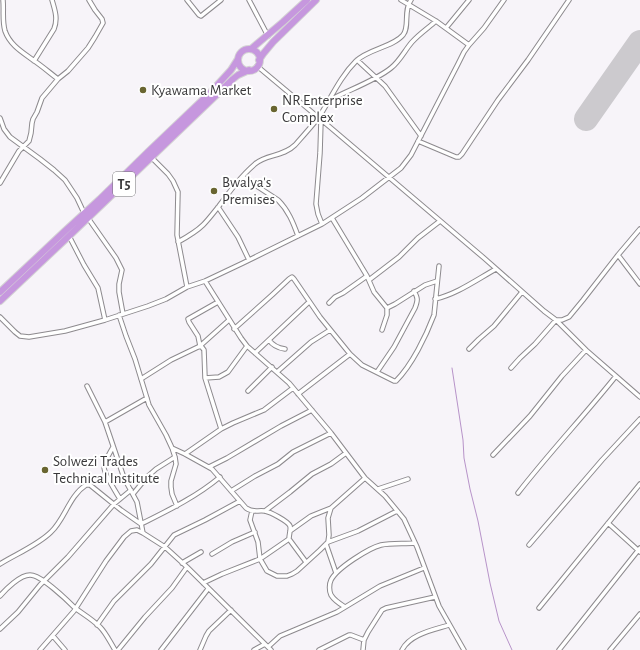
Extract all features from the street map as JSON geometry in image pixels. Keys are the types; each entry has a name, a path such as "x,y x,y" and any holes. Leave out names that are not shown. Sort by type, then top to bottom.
{"highway":[{"name":"T5","path":"0,301 70,236 100,199 210,93 231,70 242,51 251,49 268,36 306,0"},
{"name":"T5","path":"0,292 151,157 233,79 238,75 254,69 263,54 273,42 316,0"},
{"path":"251,49 258,54 258,63"},
{"path":"238,59 241,67 245,70 249,70"}],"street":[{"path":"3,0 3,23 9,39 19,50 58,79"},
{"path":"34,61 56,25 56,13 52,0"},
{"path":"0,183 18,151 30,137 33,119 42,98 88,48 96,37 103,23 102,19 89,0"},
{"path":"187,0 201,16 221,0"},
{"path":"250,0 268,36"},
{"path":"401,0 410,2 470,45"},
{"path":"446,28 469,0"},
{"path":"0,317 20,336 29,337 64,331 105,320 166,299 187,287 205,281 332,218 362,198 401,168 421,136 464,52 484,28 504,0"},
{"path":"418,141 456,157 462,154 498,100 528,60 569,0"},
{"path":"178,242 203,226 232,188 259,161 281,154 292,148 319,119 347,71 357,60 370,52 397,40 404,34 406,29 406,16 410,2"},
{"path":"329,100 376,78 388,70 396,64 408,46 436,21"},
{"path":"357,60 389,92 421,136"},
{"path":"258,63 319,119 556,320 586,350 640,397"},
{"path":"0,118 4,129 13,141 40,159 65,180 78,198 86,215 116,258 122,270 119,292 121,314 126,336 135,359 149,405 172,448 175,457 176,464 171,481 171,487 177,506"},
{"path":"319,119 320,153 316,204 322,224"},
{"path":"151,157 168,174 178,192 178,242 187,287"},
{"path":"243,176 282,204 289,214 298,236"},
{"path":"218,207 238,237 249,260"},
{"path":"332,218 368,278 374,292 387,308 387,315 382,330"},
{"path":"329,303 335,297 368,278 399,257 418,238 440,221"},
{"path":"511,368 556,320 562,320 569,317 639,231"},
{"path":"70,236 84,265 98,288 105,320"},
{"path":"618,255 640,284"},
{"path":"234,329 291,277 294,279 330,330 350,354 362,365 394,381 399,378 413,358 427,333 434,315 439,266"},
{"path":"435,300 453,293 496,269"},
{"path":"205,281 234,329 248,346 293,388 331,432 365,478 404,519 444,617 464,650"},
{"path":"387,308 425,285 437,281"},
{"path":"377,372 394,347 415,308 418,301 414,291"},
{"path":"469,349 494,326 522,292"},
{"path":"218,302 188,319 198,336 200,346 204,350 205,378 221,429"},
{"path":"256,353 309,302"},
{"path":"141,379 171,360 200,346 229,320"},
{"path":"277,372 311,342 330,330"},
{"path":"269,340 274,346 285,349"},
{"path":"205,378 223,375 228,372 248,346"},
{"path":"493,455 530,416 562,376 586,350"},
{"path":"298,394 350,354"},
{"path":"248,391 272,367"},
{"path":"518,493 616,376"},
{"path":"87,386 105,422 124,478 137,502 143,533"},
{"path":"185,454 221,429 264,410 293,388"},
{"path":"105,422 147,398"},
{"path":"209,467 312,410"},
{"path":"529,545 602,460 640,419"},
{"path":"231,490 278,464 293,452 331,432"},
{"path":"113,447 106,458 104,468 120,499"},
{"path":"172,448 209,467 220,477 246,508 252,511 264,511 271,513 288,523 290,525 289,539 306,562"},
{"path":"264,511 312,474 331,464 346,453"},
{"path":"0,628 18,612 40,584 74,551 114,504 132,492 156,469 175,457"},
{"path":"141,524 201,492 220,477"},
{"path":"290,531 311,516 331,508 365,478"},
{"path":"378,490 408,479"},
{"path":"538,608 640,484"},
{"path":"0,564 37,543 52,531 79,491 86,485 90,485 141,524"},
{"path":"97,625 114,601 151,564 174,535 206,520 240,501"},
{"path":"331,508 328,518 329,539 327,543 336,573"},
{"path":"252,511 250,520 258,542 260,558 267,571 276,576 288,576 292,574 327,543 358,531 397,511"},
{"path":"559,650 639,550 608,523"},
{"path":"40,650 75,608 124,537 131,531 137,530 165,547 272,650"},
{"path":"212,554 232,542 255,532"},
{"path":"203,584 222,574 260,558 289,539"},
{"path":"345,607 335,600 330,594 329,584 336,573 364,553 377,546 415,543"},
{"path":"182,563 201,552"},
{"path":"118,650 145,616 172,588 187,567"},
{"path":"254,650 266,645 286,633 337,612 380,586 424,568"},
{"path":"0,596 16,581 30,575 44,581 97,625 103,631 115,650"},
{"path":"161,650 208,589"},
{"path":"363,650 364,640 382,610 435,597"},
{"path":"200,650 209,631 231,610"},
{"path":"610,650 640,614"},
{"path":"402,650 406,643 413,638 449,625"},
{"path":"319,650 349,635 364,640"},
{"path":"53,636 65,650"}],"waterway":[{"path":"452,368 463,440 464,458 470,489 499,621 512,650"}],"runway":[{"path":"586,119 640,42"}],"place":[{"name":"Kyawama Market","path":"143,90"},
{"name":"NR Enterprise Complex","path":"274,109"},
{"name":"Bwalya's Premises","path":"214,191"},
{"name":"Solwezi Trades Technical Institute","path":"45,470"}]}
